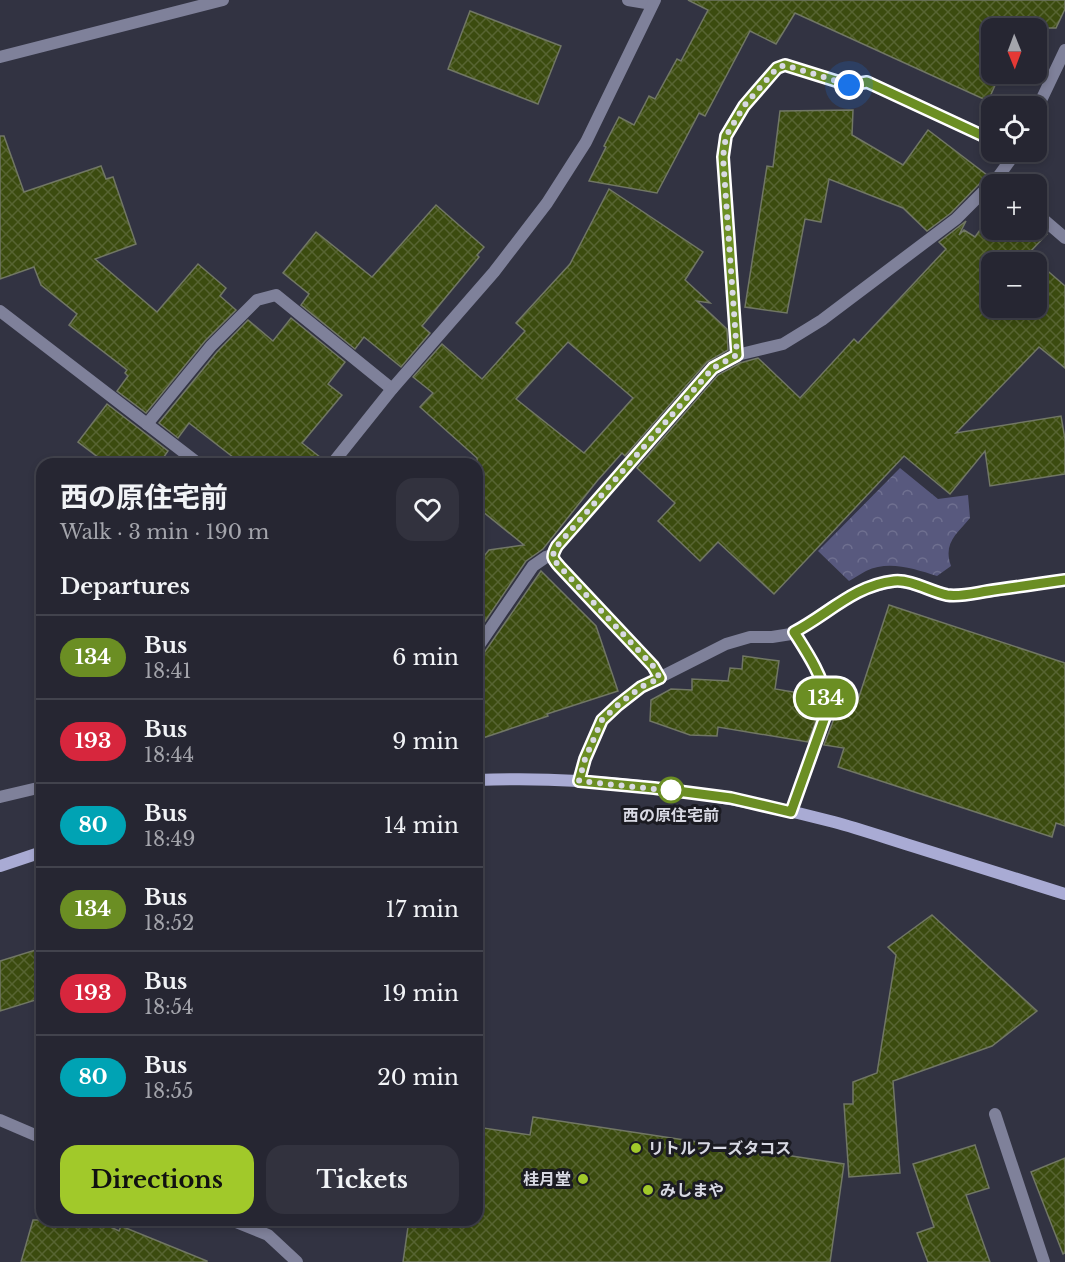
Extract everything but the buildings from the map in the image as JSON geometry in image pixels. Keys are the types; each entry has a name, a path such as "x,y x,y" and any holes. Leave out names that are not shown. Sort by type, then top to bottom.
{"street":[{"path":"0,57 223,0"},
{"path":"337,458 392,389 494,272 547,203 586,142 653,2 628,0"},
{"path":"1043,96 1065,50"},
{"path":"737,355 723,157 726,136 744,106 777,68 785,65 849,85 867,82 981,135"},
{"path":"483,639 533,566 552,555 557,546 713,368 737,355 783,344 822,320 981,198"},
{"path":"1047,222 1065,238"},
{"path":"147,423 211,346 257,300 276,295 392,389"},
{"path":"0,311 191,458"},
{"path":"552,555 560,567 653,666 660,678"},
{"path":"579,781 585,759 602,720 618,705 641,687 726,644 750,637 772,637 794,632 833,606 867,588 896,581 948,595 973,594 1065,580"},
{"path":"791,812 826,714 826,698 820,680 807,651 794,632"},
{"path":"483,780 579,781 731,798 835,822 1065,894"},
{"path":"0,797 36,788"},
{"path":"0,866 36,854"},
{"path":"995,1114 1044,1262"},
{"path":"0,1120 36,1135"},
{"path":"246,1226 268,1235 297,1262"}],"green space":[{"path":"900,468 938,499 968,495 970,518 950,545 951,566 937,576 901,567 884,566 866,571 849,581 818,551"}],"bus line":[{"name":"134","path":"981,135 867,82 849,85 785,65 777,68 744,106 726,136 723,157 737,355 713,368 557,546 552,555 560,567 653,666 660,678 641,687 602,720 585,759 579,781 731,798 791,812 826,714 826,698 820,680 807,651 794,632 833,606 867,588 896,581 948,595 973,594 1065,580"}],"place":[{"name":"西の原住宅前","path":"671,790"},
{"name":"リトルフーズタコス","path":"636,1148"},
{"name":"桂月堂","path":"583,1179"},
{"name":"みしまや","path":"648,1190"}],"route":[{"path":"671,790 673,791 579,781 585,759 602,720 641,687 660,678 653,666 560,567 552,555 557,546 713,368 737,355 723,157 726,136 744,106 777,68 785,65 849,85"}]}
